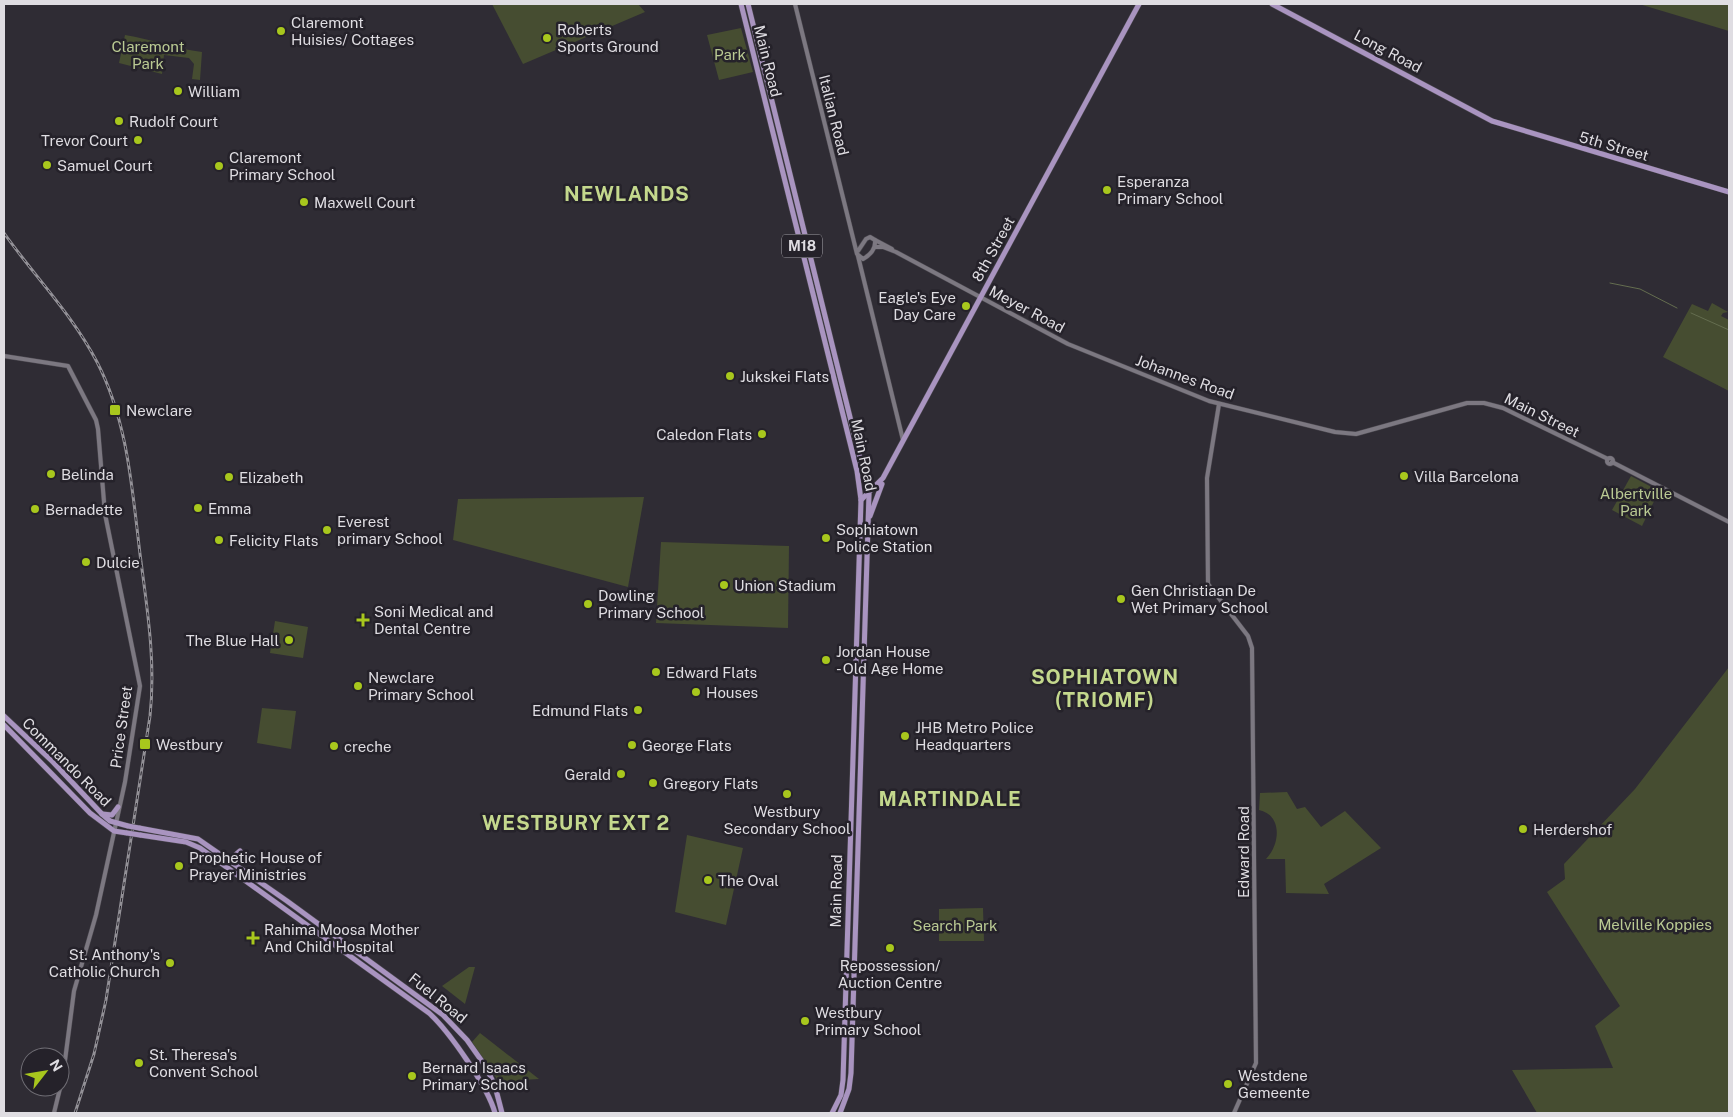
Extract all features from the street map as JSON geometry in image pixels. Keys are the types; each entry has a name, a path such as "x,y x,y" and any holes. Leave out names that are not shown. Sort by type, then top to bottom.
{"main road":[{"name":"Main Road","path":"740,4 857,471 861,500 843,1073 842,1091 832,1113"},
{"name":"Main Road","path":"748,4 869,494 851,1073 848,1095 840,1113"},
{"name":"8th Street","path":"861,500 882,481 1139,4"},
{"name":"Long Road","path":"1272,4 1492,121"},
{"name":"5th Street","path":"1492,121 1729,192"},
{"path":"867,480 873,484 882,481"},
{"path":"868,521 882,481"},
{"name":"Commando Road","path":"4,716 53,762 102,814 115,823"},
{"name":"Commando Road","path":"4,725 69,793 90,813 114,831"},
{"path":"102,814 112,815 118,807"},
{"name":"Fuel Road","path":"115,823 194,838 225,857 448,1019 467,1040 486,1067 495,1086 502,1113"},
{"name":"Fuel Road","path":"114,831 180,840 200,848 429,1013 442,1027 486,1091 495,1113"},
{"path":"225,857 233,857 240,851"}],"street":[{"name":"Italian Road","path":"795,4 903,440"},
{"path":"852,232 857,240 870,237 875,240 875,248 863,260 858,253 866,239"},
{"name":"Meyer Road","path":"875,240 1068,344"},
{"name":"Meyer Road","path":"875,248 883,247 896,252"},
{"name":"Italian Road","path":"863,280 862,266 868,257"},
{"name":"Johannes Road","path":"1068,344 1219,404 1342,433 1356,434"},
{"name":"Price Street","path":"4,356 65,365 71,371 98,429 105,514 140,681 125,782 91,933 74,991 63,1076 54,1113"},
{"name":"Main Street","path":"1356,434 1479,402 1503,408 1600,456 1607,460 1608,464 1612,463 1621,467 1729,522"},
{"name":"Edward Road","path":"1219,404 1207,478 1208,584 1252,642 1256,1062 1234,1113"}],"green space":[{"name":"Roberts Sports Ground","path":"492,4 638,4 645,12 523,64"},
{"path":"1639,4 1729,4 1729,31"},
{"name":"Park","path":"741,28 753,72 719,80 707,35"},
{"name":"Claremont Park","path":"125,35 202,52 200,80 192,79 194,64 189,58 164,55 162,74 119,63"},
{"path":"1712,303 1728,312 1723,313 1721,316 1729,320 1729,391 1663,357 1692,304 1708,311"},
{"name":"Albertville Park","path":"1631,476 1659,491 1642,526 1612,510"},
{"path":"644,497 628,587 453,540 458,499"},
{"name":"Union Stadium","path":"661,542 789,546 788,628 656,623"},
{"name":"The Blue Hall","path":"275,621 308,627 303,658 270,653"},
{"name":"Melville Koppies","path":"1729,667 1729,1113 1537,1113 1512,1070 1613,1068 1595,1026 1620,1006 1547,892 1565,879 1564,864 1635,789"},
{"path":"262,708 296,711 291,749 257,743"},
{"path":"1287,792 1297,809 1305,807 1321,827 1345,811 1381,848 1324,884 1329,894 1286,893 1285,859 1266,859 1274,846 1277,831 1272,818 1267,813 1259,810 1260,793"},
{"name":"The Oval","path":"687,835 743,848 726,925 675,912"},
{"name":"Search Park","path":"983,908 984,941 939,941 939,909"},
{"path":"469,967 475,967 465,1004 442,986"},
{"path":"480,1033 539,1079 521,1080 501,1090 497,1079 472,1042"}],"waterway":[{"path":"1610,283 1640,289 1677,308"},
{"path":"1691,313 1729,330"}],"railway":[{"path":"4,233 65,312 87,344 97,362 116,408 127,456 150,635 152,675 150,716 106,1000 94,1054 75,1113"}],"place":[{"name":"Claremont Huisies/ Cottages","path":"281,31"},
{"name":"Roberts Sports Ground","path":"547,38"},
{"name":"William","path":"178,91"},
{"name":"Rudolf Court","path":"119,121"},
{"name":"Trevor Court","path":"138,140"},
{"name":"Samuel Court","path":"47,165"},
{"name":"Claremont Primary School","path":"219,166"},
{"name":"Esperanza Primary School","path":"1107,190"},
{"name":"Maxwell Court","path":"304,202"},
{"name":"Eagle's Eye Day Care","path":"966,306"},
{"name":"Jukskei Flats","path":"730,376"},
{"name":"Newclare","path":"115,410"},
{"name":"Caledon Flats","path":"762,434"},
{"name":"Belinda","path":"51,474"},
{"name":"Villa Barcelona","path":"1404,476"},
{"name":"Elizabeth","path":"229,477"},
{"name":"Emma","path":"198,508"},
{"name":"Bernadette","path":"35,509"},
{"name":"Everest primary School","path":"327,530"},
{"name":"Sophiatown Police Station","path":"826,538"},
{"name":"Felicity Flats","path":"219,540"},
{"name":"Dulcie","path":"86,562"},
{"name":"Union Stadium","path":"724,585"},
{"name":"Gen Christiaan De Wet Primary School","path":"1121,599"},
{"name":"Dowling Primary School","path":"588,604"},
{"name":"Soni Medical and Dental Centre","path":"363,620"},
{"name":"The Blue Hall","path":"289,640"},
{"name":"Jordan House - Old Age Home","path":"826,660"},
{"name":"Edward Flats","path":"656,672"},
{"name":"Newclare Primary School","path":"358,686"},
{"name":"Houses","path":"696,692"},
{"name":"Edmund Flats","path":"638,710"},
{"name":"JHB Metro Police Headquarters","path":"905,736"},
{"name":"Westbury","path":"145,744"},
{"name":"George Flats","path":"632,745"},
{"name":"creche","path":"334,746"},
{"name":"Gerald","path":"621,774"},
{"name":"Gregory Flats","path":"653,783"},
{"name":"Westbury Secondary School","path":"787,794"},
{"name":"Herdershof","path":"1523,829"},
{"name":"Prophetic House of Prayer Ministries","path":"179,866"},
{"name":"The Oval","path":"708,880"},
{"name":"Rahima Moosa Mother And Child Hospital","path":"253,938"},
{"name":"Repossession/ Auction Centre","path":"890,948"},
{"name":"St. Anthony's Catholic Church","path":"170,963"},
{"name":"Westbury Primary School","path":"805,1021"},
{"name":"St. Theresa's Convent School","path":"139,1063"},
{"name":"Bernard Isaacs Primary School","path":"412,1076"},
{"name":"Westdene Gemeente","path":"1228,1084"}],"district":[{"name":"NEWLANDS","path":"627,194"},
{"name":"SOPHIATOWN (TRIOMF)","path":"1105,688"},
{"name":"MARTINDALE","path":"950,799"},
{"name":"WESTBURY EXT 2","path":"576,823"}]}
